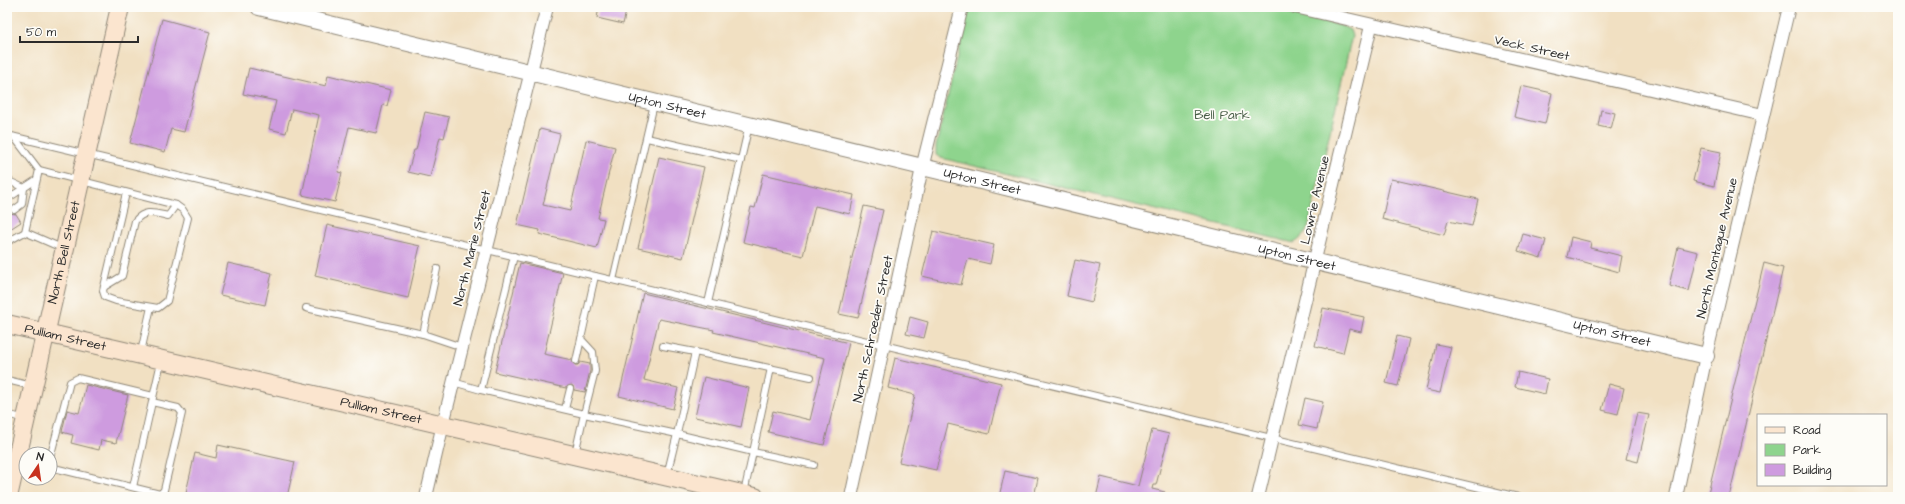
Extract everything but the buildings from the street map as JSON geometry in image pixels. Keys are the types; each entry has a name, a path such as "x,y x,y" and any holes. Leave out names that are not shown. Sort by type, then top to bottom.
{"main road":[{"name":"North Bell Street","path":"8,497 19,460 26,419 120,7"},
{"name":"Pulliam Street","path":"7,324 443,424 747,496"}],"street":[{"name":"Upton Street","path":"259,7 1706,356"},
{"name":"North Marie Street","path":"426,497 547,7"},
{"name":"North Schroeder Street","path":"851,497 922,168 962,7"},
{"name":"Veck Street","path":"1295,7 1371,26 1763,115"},
{"name":"North Montague Avenue","path":"1676,497 1706,356 1789,7"},
{"name":"Lowrie Avenue","path":"1258,497 1371,26"}],"lane":[{"path":"613,280 647,138 654,102"},
{"path":"708,303 749,125"},
{"path":"7,135 1518,497"},
{"path":"14,137 38,170 176,205 183,210 188,218 167,301 158,308 116,301 105,297 104,288 126,193"},
{"path":"647,138 741,160"},
{"path":"7,242 25,232 38,170"},
{"path":"7,199 36,180"},
{"path":"7,182 9,181 24,188"},
{"path":"14,210 22,204 24,188"},
{"path":"104,288 122,276 137,218 148,211 168,216 176,205"},
{"path":"25,232 65,249"},
{"path":"481,390 514,256"},
{"path":"423,334 437,269"},
{"path":"576,361 595,276"},
{"path":"140,355 151,307"},
{"path":"306,308 423,334 462,347"},
{"path":"575,455 595,371 593,352 581,339"},
{"path":"663,346 811,377"},
{"path":"666,476 695,352"},
{"path":"133,487 162,360"},
{"path":"747,496 753,452 771,368"},
{"path":"53,446 70,382 78,378 152,399 178,408 182,413 164,490 160,494 58,469"},
{"path":"7,380 34,387"},
{"path":"454,382 481,390 584,414 814,465"},
{"path":"565,409 570,389"},
{"path":"7,414 26,419"}],"green space":[{"name":"Bell Park","path":"969,7 1266,7 1342,26 1350,30 1352,36 1308,228 1305,233 1294,243 941,158 936,155 936,146"}]}
